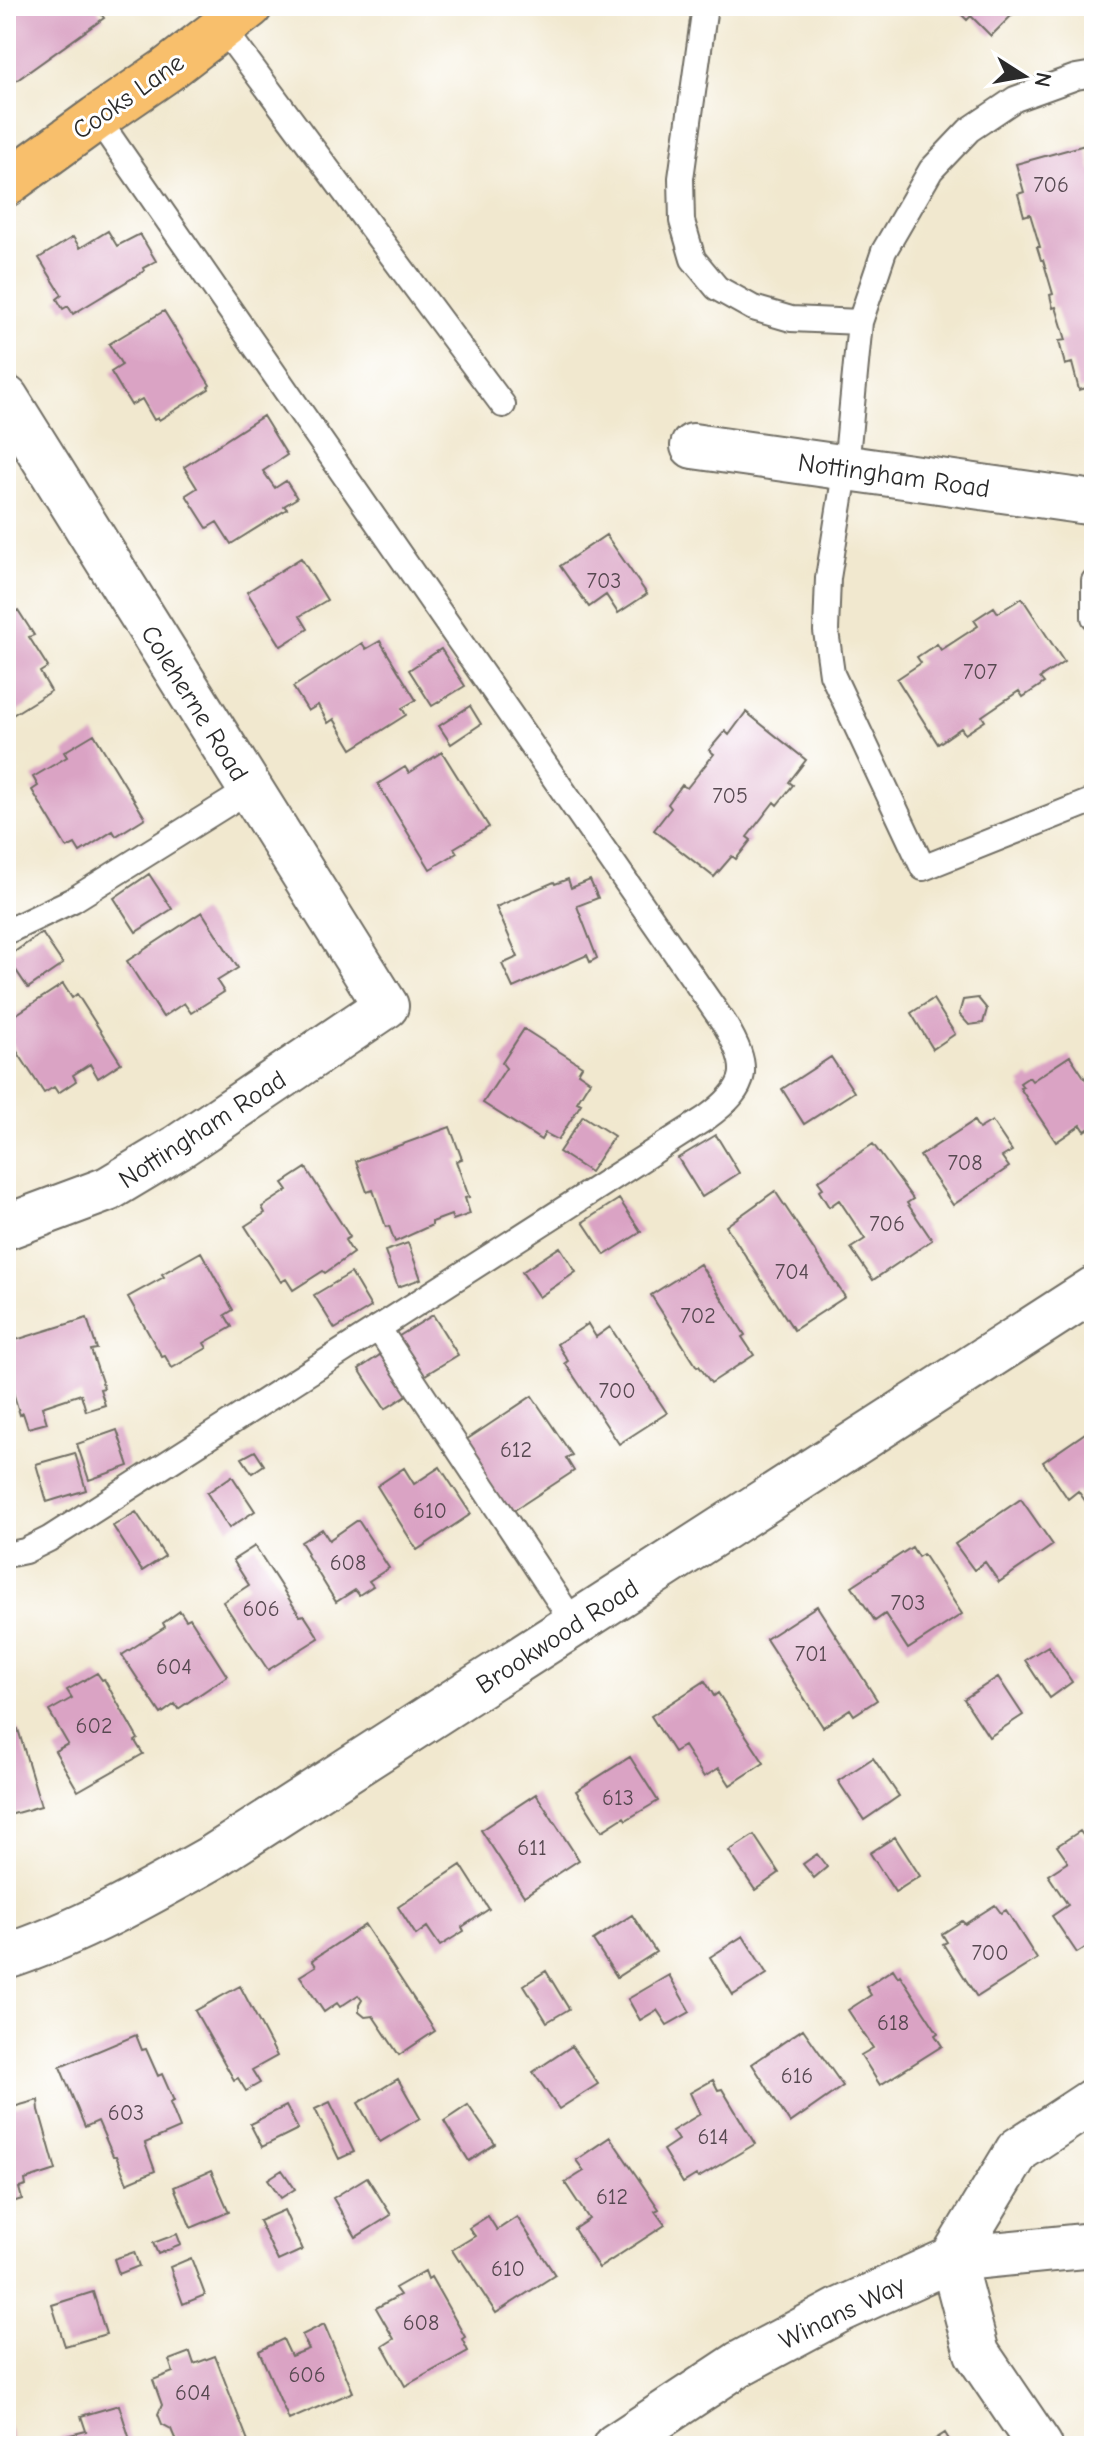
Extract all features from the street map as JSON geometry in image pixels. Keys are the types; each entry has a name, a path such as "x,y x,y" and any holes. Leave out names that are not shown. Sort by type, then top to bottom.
{"main road":[{"name":"Cooks Lane","path":"6,184 236,17"}],"street":[{"name":"Coleherne Road","path":"6,398 386,1006"},
{"name":"Nottingham Road","path":"693,446 1094,503"},
{"name":"Nottingham Road","path":"6,1227 108,1189 202,1131 386,1006"},
{"name":"Brookwood Road","path":"6,1957 41,1945 122,1908 213,1857 1094,1289"},
{"path":"1040,2446 977,2353 952,2259 1018,2150 1094,2100"},
{"name":"Winans Way","path":"615,2446 739,2364 840,2310 952,2259 1094,2245"}],"lane":[{"path":"705,6 681,178 682,221 693,259 717,288 753,308 791,319 860,322"},
{"path":"236,17 503,405"},
{"path":"1094,74 1076,77 1015,99 969,130 931,170 884,251 860,322 846,467 828,578 826,631 832,674 923,868 1094,800"},
{"path":"6,1555 25,1551 49,1539 693,1127 729,1102 740,1084 743,1066 740,1049 724,1023 97,118"},
{"path":"1094,581 1094,617"},
{"path":"6,932 73,900 249,790"},
{"path":"378,1328 575,1625"}],"building":[{"path":"6,6 95,6 104,18 6,88"},
{"path":"953,6 1021,6 991,36 971,16 967,20"},
{"path":"1085,145 1094,170 1094,386 1079,390 1072,363 1065,365 1059,341 1066,340 1056,307 1053,308 1050,295 1053,294 1030,214 1024,216 1018,194 1024,192 1016,164"},
{"path":"108,231 117,246 140,234 156,261 73,314 68,306 63,309 57,299 62,295 39,258 73,237 80,248"},
{"path":"164,311 210,385 209,389 159,420 154,420 142,399 131,405 111,372 122,365 109,344"},
{"path":"263,416 287,455 263,471 275,488 286,481 297,498 284,506 287,509 231,544 217,522 207,528 186,495 197,488 184,467"},
{"path":"606,535 647,594 618,613 606,595 589,607 560,566"},
{"path":"301,558 327,600 300,616 308,629 281,646 247,592"},
{"path":"1022,598 1064,662 1040,678 1044,683 1023,697 1019,691 982,716 985,721 965,734 961,728 938,744 897,679 921,663 917,657 937,644 941,650 978,626 974,620 994,607 998,613"},
{"path":"18,610 34,635 29,637 48,667 40,672 51,691 6,719 6,617"},
{"path":"380,641 416,700 402,708 406,715 352,749 334,719 328,723 318,705 308,711 293,687 362,643 366,649"},
{"path":"441,649 465,686 432,706 409,670"},
{"path":"470,706 481,724 451,744 439,726"},
{"path":"746,712 806,760 789,782 793,785 777,805 774,802 747,837 751,840 736,859 732,856 714,877 654,830 671,808 668,804 682,785 687,788 714,754 709,750 725,731 729,735"},
{"path":"94,734 145,818 116,836 113,831 80,852 75,844 67,848 32,790 38,786 33,777 67,757 64,752"},
{"path":"442,752 489,827 454,848 457,853 430,869 378,784 405,767 409,773"},
{"path":"149,874 172,909 136,932 114,898"},
{"path":"568,879 571,888 590,880 598,898 577,906 597,958 590,962 587,955 513,988 502,964 518,957 496,907"},
{"path":"202,912 238,968 217,981 224,992 191,1013 184,1003 163,1017 127,961"},
{"path":"42,933 63,964 28,988 7,957"},
{"path":"63,984 72,998 77,994 121,1063 98,1078 90,1064 73,1075 76,1081 58,1093 54,1087 44,1093 9,1039 13,1036 6,1021"},
{"path":"978,998 987,1009 983,1023 969,1025 959,1014 963,1000"},
{"path":"933,999 955,1034 933,1049 911,1013"},
{"path":"524,1029 582,1066 578,1073 590,1081 577,1102 581,1104 558,1140 545,1133 541,1140 483,1103 506,1068 502,1063"},
{"path":"1070,1056 1094,1092 1094,1125 1085,1131 1081,1125 1056,1142 1020,1088 1023,1087 1020,1083 1029,1077 1032,1081"},
{"path":"831,1057 854,1092 804,1124 782,1089"},
{"path":"583,1116 614,1136 590,1172 559,1152"},
{"path":"974,1121 979,1129 992,1121 1012,1151 1002,1157 1009,1167 953,1205 920,1156"},
{"path":"450,1127 462,1159 456,1161 469,1197 465,1198 470,1214 453,1220 451,1215 432,1222 432,1225 395,1242 389,1226 386,1227 373,1190 367,1192 356,1161"},
{"path":"716,1135 739,1173 702,1197 678,1158"},
{"path":"873,1144 913,1199 907,1203 932,1240 873,1280 851,1248 865,1239 839,1200 829,1207 819,1191 823,1188 818,1181"},
{"path":"306,1168 350,1237 345,1240 353,1253 293,1290 286,1279 281,1282 245,1226 265,1213 262,1207 288,1190 283,1183"},
{"path":"775,1191 845,1297 794,1330 726,1226"},
{"path":"619,1199 641,1232 605,1255 583,1222"},
{"path":"408,1243 421,1279 398,1287 385,1251"},
{"path":"560,1247 576,1272 539,1297 522,1272"},
{"path":"201,1252 233,1310 225,1315 232,1327 204,1343 207,1348 172,1368 165,1356 162,1357 128,1297"},
{"path":"700,1264 745,1335 742,1337 754,1355 711,1383 697,1367 651,1295"},
{"path":"351,1273 371,1307 335,1329 314,1295"},
{"path":"433,1315 458,1355 420,1378 396,1338"},
{"path":"87,1318 97,1349 91,1350 104,1388 100,1389 105,1405 86,1411 81,1394 42,1407 47,1423 28,1428 6,1377 6,1343"},
{"path":"588,1324 596,1337 610,1327 667,1413 619,1444 565,1363 568,1361 557,1344"},
{"path":"383,1353 410,1393 385,1409 359,1369"},
{"path":"532,1396 572,1455 566,1458 574,1471 510,1513 460,1444"},
{"path":"1094,1427 1094,1513 1078,1491 1068,1499 1043,1462"},
{"path":"117,1430 129,1466 89,1480 77,1444"},
{"path":"255,1451 264,1465 252,1473 242,1458"},
{"path":"75,1453 86,1490 47,1502 36,1464"},
{"path":"440,1467 471,1514 417,1550 377,1486 404,1468 414,1484"},
{"path":"232,1476 255,1511 229,1528 207,1493"},
{"path":"1021,1499 1053,1545 999,1582 985,1562 974,1570 955,1544"},
{"path":"136,1512 165,1556 142,1571 113,1526"},
{"path":"358,1520 389,1568 369,1581 373,1586 359,1595 355,1590 336,1602 301,1542 322,1529 329,1540"},
{"path":"255,1546 300,1616 304,1615 319,1638 268,1670 223,1602 249,1585 233,1560"},
{"path":"912,1547 918,1557 923,1554 962,1614 908,1649 885,1614 875,1621 852,1586"},
{"path":"817,1606 877,1700 854,1715 850,1709 823,1727 766,1639"},
{"path":"180,1611 186,1620 190,1618 227,1676 178,1709 175,1704 161,1714 122,1655 165,1627 163,1623"},
{"path":"1048,1646 1072,1682 1050,1698 1025,1660"},
{"path":"97,1673 104,1679 138,1739 135,1741 143,1754 78,1791 55,1751 68,1744 49,1711 72,1698 67,1690"},
{"path":"998,1677 1023,1715 989,1737 964,1699"},
{"path":"705,1681 714,1696 718,1693 764,1763 730,1785 719,1768 704,1777 684,1746 674,1752 651,1716"},
{"path":"18,1729 41,1806 6,1816 6,1732"},
{"path":"630,1757 658,1801 602,1831 576,1791"},
{"path":"873,1758 899,1796 864,1820 838,1781"},
{"path":"536,1794 579,1860 524,1896 481,1830"},
{"path":"1080,1831 1094,1851 1094,1942 1077,1953 1052,1916 1068,1905 1048,1875 1068,1862 1057,1846"},
{"path":"754,1835 779,1873 755,1890 729,1851"},
{"path":"895,1837 920,1876 895,1892 870,1853"},
{"path":"817,1854 827,1867 814,1878 803,1864"},
{"path":"461,1865 489,1909 462,1927 464,1931 440,1946 427,1927 416,1935 398,1907"},
{"path":"995,1905 1001,1913 1006,1910 1037,1959 977,1997 943,1944 947,1942 942,1934"},
{"path":"632,1915 656,1952 617,1977 593,1940"},
{"path":"365,1925 435,2031 399,2055 373,2016 365,2017 359,2012 362,2000 358,1995 340,2007 337,2003 324,2012 300,1976 316,1966 312,1960"},
{"path":"743,1936 767,1974 733,1995 710,1957"},
{"path":"893,1969 938,2033 935,2035 942,2046 880,2085 861,2055 873,2048 848,2010 871,1995 866,1987"},
{"path":"546,1971 569,2009 547,2022 524,1985"},
{"path":"669,1975 690,2012 667,2025 657,2010 640,2020 628,1999"},
{"path":"240,1986 277,2056 252,2070 260,2083 246,2091 238,2078 234,2080 195,2011"},
{"path":"803,2029 843,2086 790,2123 752,2064"},
{"path":"136,2035 158,2076 162,2074 174,2101 170,2103 180,2128 145,2143 155,2171 127,2183 98,2121 85,2127 60,2067"},
{"path":"572,2046 598,2084 559,2109 533,2072"},
{"path":"398,2079 420,2118 380,2142 358,2103"},
{"path":"713,2080 718,2090 722,2089 755,2144 698,2178 696,2175 683,2183 663,2150 678,2140 672,2131 700,2114 690,2093"},
{"path":"38,2100 56,2170 25,2180 26,2186 19,2188 22,2199 6,2204 6,2109"},
{"path":"330,2102 354,2152 339,2159 315,2109"},
{"path":"468,2105 495,2144 469,2161 444,2121"},
{"path":"286,2106 298,2129 262,2147 250,2124"},
{"path":"610,2137 659,2209 655,2211 665,2225 599,2268 574,2229 589,2219 565,2183 584,2171 576,2160"},
{"path":"282,2170 295,2189 281,2198 268,2179"},
{"path":"211,2171 229,2212 191,2228 174,2187"},
{"path":"367,2177 391,2215 356,2237 333,2198"},
{"path":"284,2210 302,2250 278,2261 259,2221"},
{"path":"488,2216 497,2230 517,2217 555,2275 496,2313 452,2250 475,2236 469,2228"},
{"path":"177,2234 181,2245 158,2254 153,2243"},
{"path":"134,2252 139,2266 119,2274 114,2259"},
{"path":"191,2258 205,2295 183,2304 170,2267"},
{"path":"425,2271 465,2337 462,2339 468,2351 405,2386 383,2346 394,2339 376,2308 400,2295 395,2288"},
{"path":"93,2292 106,2334 65,2346 52,2305"},
{"path":"324,2324 353,2392 289,2420 259,2351 283,2339 291,2356 309,2349 302,2335"},
{"path":"190,2352 194,2364 215,2356 250,2446 178,2446 171,2429 162,2424 158,2414 162,2405 153,2380 173,2372 169,2360"},
{"path":"119,2405 132,2446 60,2446 58,2438 86,2431 81,2416"},
{"path":"6,2419 10,2430 14,2446 6,2446"},
{"path":"945,2433 953,2446 917,2446 924,2441 926,2445"}]}
